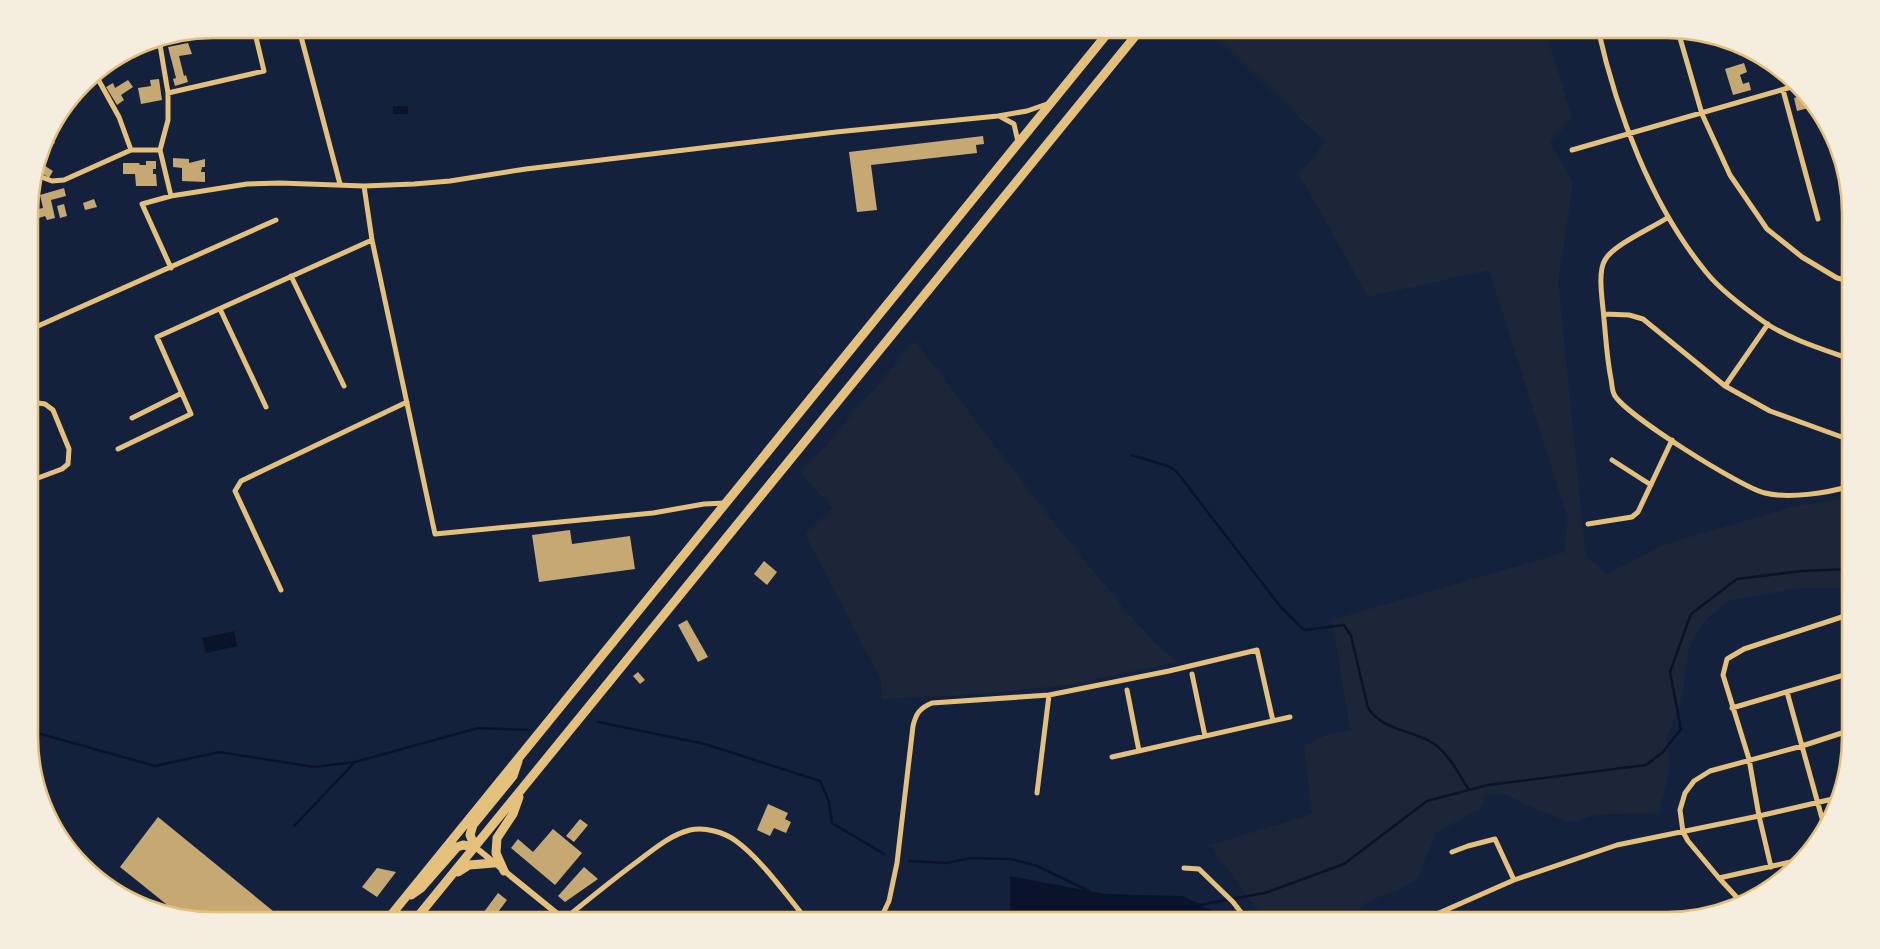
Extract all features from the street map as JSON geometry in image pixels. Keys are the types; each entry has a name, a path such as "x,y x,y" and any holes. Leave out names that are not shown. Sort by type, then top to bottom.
{"highway":[{"path":"394,912 1104,38"},
{"path":"422,912 1134,38"},
{"path":"475,847 470,835 473,825 513,776 520,756"},
{"path":"504,871 496,853 496,838 513,814 521,790"},
{"path":"401,903 421,888 457,847 462,845 475,847"},
{"path":"450,878 469,865 494,863"}],"street":[{"path":"168,93 264,71 256,38"},
{"path":"301,38 340,184"},
{"path":"1600,38 1606,66 1623,120 1667,218 1707,274 1737,301 1768,324 1811,346 1842,356"},
{"path":"1680,39 1702,114 1730,175 1767,229 1802,257 1842,279"},
{"path":"160,46 168,93 168,120 160,150 171,196"},
{"path":"98,80 119,117 131,150"},
{"path":"1572,150 1790,88"},
{"path":"1783,90 1818,219"},
{"path":"171,268 142,204 171,196 247,184 340,184 364,186 450,181 526,169 836,132 998,116 1027,111 1054,100"},
{"path":"998,116 1014,124 1018,143"},
{"path":"41,177 52,181 64,180 131,150 160,150"},
{"path":"364,186 372,240 435,534 653,513 704,504 725,503"},
{"path":"1667,218 1612,251 1604,261 1601,272 1607,363 1614,395 1637,417 1672,440 1712,466 1764,493 1797,495 1842,489"},
{"path":"38,326 276,220"},
{"path":"118,449 191,414 157,337 372,240"},
{"path":"291,276 344,386"},
{"path":"220,309 266,407"},
{"path":"1604,314 1629,315 1643,319 1725,386 1770,411 1842,437"},
{"path":"1725,386 1768,324"},
{"path":"132,418 182,394"},
{"path":"281,590 236,491 241,482 407,402"},
{"path":"38,403 45,404 53,410 69,449 68,464 62,469 38,478"},
{"path":"1588,524 1632,517 1638,512 1672,440"},
{"path":"1612,460 1651,485"},
{"path":"1772,868 1759,816 1749,759 1723,675 1727,659 1744,649 1842,617"},
{"path":"884,912 897,863 913,726 915,717 921,708 932,703 1049,695 1169,671 1257,650 1273,720"},
{"path":"1192,674 1205,736"},
{"path":"1732,708 1842,676"},
{"path":"1127,690 1139,750"},
{"path":"1787,692 1822,818"},
{"path":"1037,793 1049,695"},
{"path":"1112,757 1290,717"},
{"path":"1736,897 1688,841 1683,832 1680,810 1685,793 1694,781 1710,771 1842,733"},
{"path":"1443,911 1514,880 1617,845 1831,800"},
{"path":"574,912 612,880 669,838 690,830 704,829 727,835 737,842 754,858 800,912"},
{"path":"1452,852 1495,839 1514,880"},
{"path":"475,847 554,912"},
{"path":"1719,878 1787,864"},
{"path":"1184,868 1199,869 1240,911"}],"shaded area":[{"path":"1216,38 1548,38 1572,118 1550,142 1573,183 1558,282 1586,556 1607,574 1663,545 1792,507 1842,499 1842,589 1809,588 1786,590 1729,601 1702,624 1689,648 1681,702 1667,737 1670,767 1659,813 1597,815 1570,823 1522,803 1507,794 1485,795 1481,808 1436,833 1417,879 1400,889 1368,901 1357,911 1259,911 1210,845 1312,814 1304,746 1326,735 1350,730 1332,620 1565,552 1567,516 1489,270 1368,297 1299,174 1325,142"},
{"path":"393,106 408,106 408,114 393,114"},
{"path":"915,341 1069,542 1143,630 1178,662 1069,685 983,694 882,699 881,680 805,534 833,508 801,474"},
{"path":"234,631 237,646 206,653 202,638"},
{"path":"1010,876 1106,894 1183,896 1214,911 1010,911"}],"building":[{"path":"188,43 192,54 179,56 184,76 186,75 188,82 175,86 173,79 176,78 168,47"},
{"path":"1744,63 1747,72 1740,75 1743,84 1749,82 1751,90 1733,95 1725,69"},
{"path":"159,79 162,100 141,104 138,88 151,86 150,80"},
{"path":"128,80 133,87 121,95 124,100 117,105 106,87 113,83 115,88"},
{"path":"1798,97 1808,108 1797,111 1794,98"},
{"path":"983,136 984,144 976,145 977,153 871,165 877,210 857,212 849,152"},
{"path":"173,158 189,159 189,163 205,159 205,167 202,167 201,172 205,172 205,182 182,181 182,168 173,167"},
{"path":"146,161 156,161 156,169 153,169 153,174 156,174 157,186 136,186 135,174 123,174 123,163 146,165"},
{"path":"44,165 53,171 49,178 42,173"},
{"path":"64,188 66,196 51,200 55,218 47,220 45,216 38,218 38,209 43,208 40,195"},
{"path":"94,199 97,207 85,210 83,203"},
{"path":"64,204 67,216 60,218 57,206"},
{"path":"570,530 572,544 630,536 635,569 539,582 532,535"},
{"path":"764,561 777,572 767,585 754,574"},
{"path":"687,620 708,657 698,662 678,625"},
{"path":"638,672 645,680 640,684 633,676"},
{"path":"768,804 788,813 785,819 791,822 786,833 774,828 770,836 757,830"},
{"path":"158,817 274,912 212,912 189,910 167,905 120,867"},
{"path":"580,819 588,825 574,842 566,836"},
{"path":"553,829 582,853 555,885 511,848 518,839 533,852"},
{"path":"584,867 598,879 565,902 558,896"},
{"path":"377,868 396,872 377,897 362,887"},
{"path":"498,893 507,900 498,912 484,912"}],"waterway":[{"path":"1131,455 1168,466 1176,471 1279,605 1304,630 1344,625 1351,636 1368,708 1383,722 1431,742 1444,752 1469,790"},
{"path":"1198,905 1265,893 1344,864 1427,801 1488,785 1646,765 1663,752 1681,729 1670,672 1691,614 1737,579 1801,571 1842,569"},
{"path":"598,722 705,744 820,781 829,802 832,823 884,854"},
{"path":"294,826 355,762 478,728 529,730"},
{"path":"38,733 155,766 219,752 314,767 355,762"},
{"path":"909,861 947,863 970,858 1010,859 1037,866 1089,891"}]}
